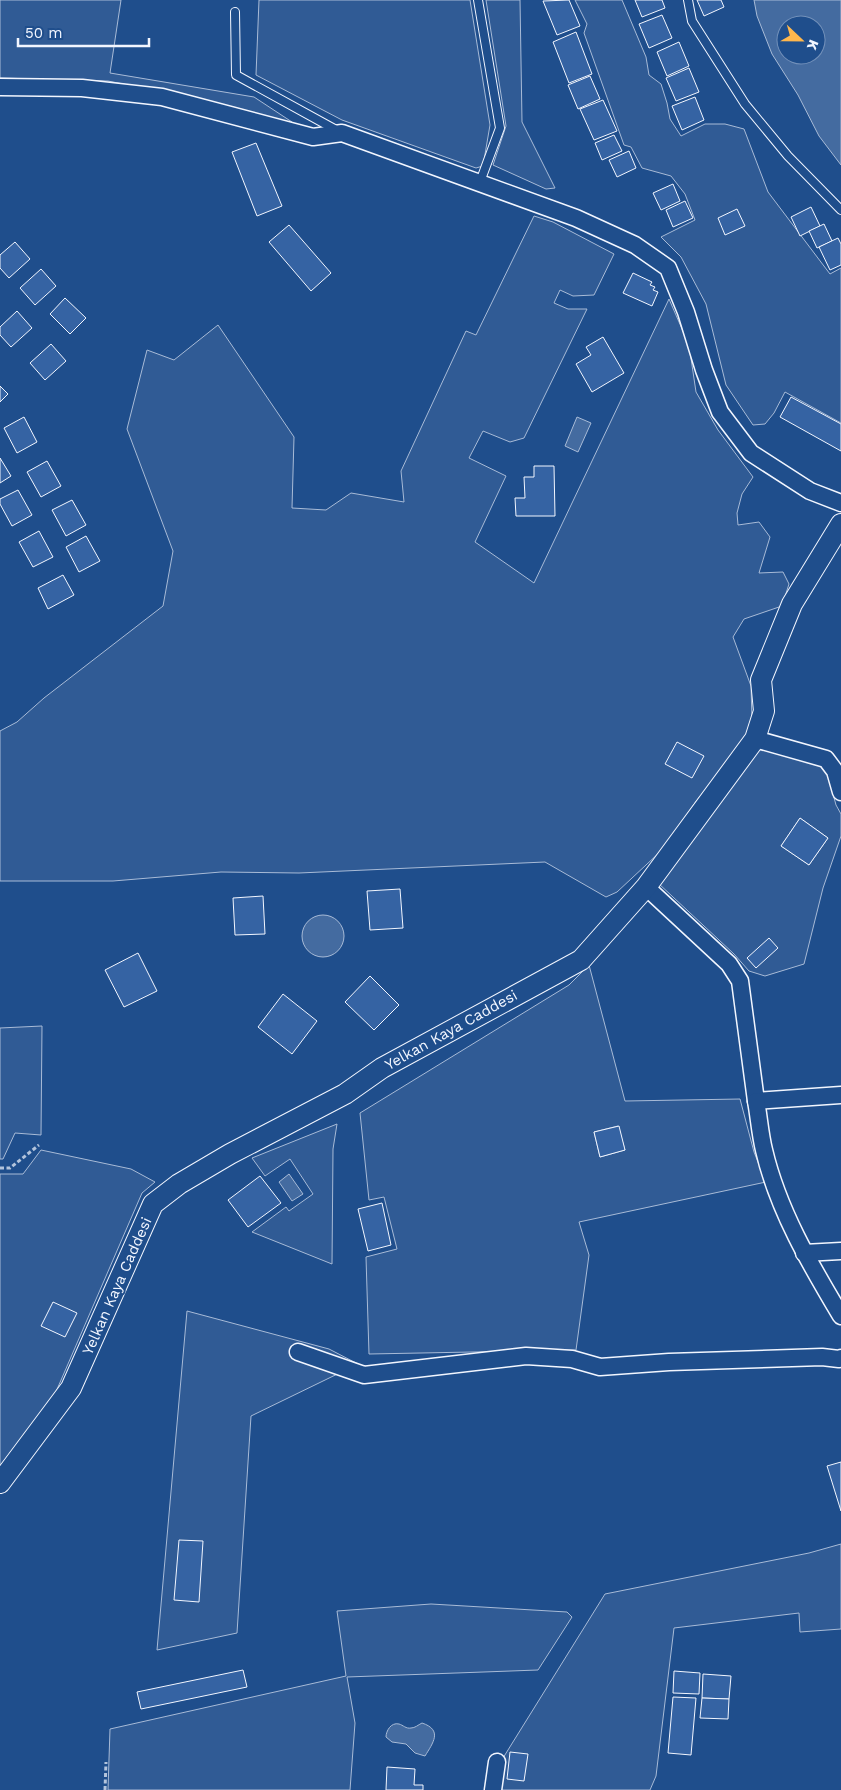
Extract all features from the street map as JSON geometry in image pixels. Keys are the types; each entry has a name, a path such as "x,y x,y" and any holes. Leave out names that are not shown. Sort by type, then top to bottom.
{"street":[{"path":"0,87 82,88 162,97 313,137 342,133 576,218 635,245 668,268 686,312 704,370 720,412 751,453 810,491 841,503"},
{"name":"Yelkan Kaya Caddesi","path":"0,1483 71,1388 153,1204 179,1184 230,1154 345,1094 382,1068 580,960 646,887 755,739 764,711 760,680 792,604 841,524"},
{"path":"755,739 826,759 835,771 841,792"},
{"path":"646,887 729,964 740,981 764,1151 792,1229 841,1316"},
{"path":"756,1101 841,1095"},
{"path":"804,1253 841,1251"},
{"path":"298,1352 364,1374 526,1356 572,1359 600,1367 669,1362 841,1358"},
{"path":"493,1790 497,1762"}],"lane":[{"path":"478,0 500,128 480,182"},
{"path":"688,0 692,21 744,104 788,156 841,210"},
{"path":"235,12 236,75 342,133"}],"path":[{"path":"0,1168 10,1168 39,1144"},
{"path":"105,1790 106,1762"}],"shaded area":[{"path":"0,0 121,0 110,73 254,97 292,122 290,126 159,91 108,81 0,78"},
{"path":"259,0 470,0 490,125 483,166 476,168 342,120 256,75"},
{"path":"486,0 520,0 522,122 555,188 546,189 493,165 506,126"},
{"path":"575,0 622,0 646,57 649,75 661,84 670,119 681,136 705,124 725,124 744,129 768,192 830,274 841,268 841,423 785,392 774,413 765,424 753,425 726,385 706,304 681,257 661,237 695,220 685,194 671,176 642,168 631,147 624,145 584,33 587,24"},
{"path":"754,0 841,0 841,165 819,136 798,95 779,65 826,65 826,15 776,15 776,60 757,16"},
{"path":"534,216 553,222 614,254 594,295 573,296 560,290 554,303 568,309 587,309 524,438 510,442 483,431 469,458 506,476 475,542 534,583 669,299 689,345 696,392 718,430 753,477 742,494 737,513 738,525 759,522 770,537 759,573 783,572 789,584 782,606 744,619 733,637 751,686 752,720 746,740 697,800 661,851 617,892 606,897 545,862 299,873 221,872 113,881 0,881 0,731 17,722 44,698 163,606 173,551 127,429 147,350 174,360 218,325 294,437 292,508 326,510 351,493 404,502 401,471 466,331 476,335"},
{"path":"577,417 591,423 578,452 565,446"},
{"path":"757,746 820,766 828,775 836,805 841,814 841,836 823,888 804,964 765,976 749,971 734,954 658,883","holes":["800,818 828,838 809,865 781,846"]},
{"path":"323,915 338,921 344,936 338,951 323,957 308,951 302,936 308,921"},
{"path":"589,965 625,1101 740,1099 754,1152 766,1182 579,1222 589,1255 576,1350 369,1354 366,1257 397,1249 384,1197 369,1200 360,1113 569,985","holes":["618,1126 625,1150 600,1157 594,1132"]},
{"path":"42,1026 41,1135 15,1133 3,1159 0,1159 0,1028"},
{"path":"337,1124 333,1149 332,1264 252,1232 286,1207 289,1211 313,1194 290,1159 265,1176 252,1158"},
{"path":"41,1150 131,1169 155,1182 142,1193 55,1394 0,1466 0,1174 23,1174"},
{"path":"289,1174 303,1194 292,1201 279,1182"},
{"path":"187,1311 329,1349 358,1364 251,1416 237,1633 157,1650"},
{"path":"841,1544 841,1629 800,1632 799,1613 674,1628 656,1776 650,1790 500,1790 503,1758 605,1594 809,1553"},
{"path":"431,1604 567,1612 572,1617 538,1670 347,1677 355,1723 350,1790 108,1790 110,1729 346,1676 337,1611"},
{"path":"422,1723 432,1729 434,1733 433,1742 425,1756 415,1753 406,1744 392,1742 386,1737 388,1730 394,1724 414,1728"}],"building":[{"path":"569,0 580,26 557,35 543,1"},
{"path":"635,0 662,0 665,8 642,17"},
{"path":"697,0 721,0 724,7 704,16"},
{"path":"662,15 672,38 649,48 639,24"},
{"path":"576,32 592,74 569,83 553,42"},
{"path":"679,42 689,66 667,76 657,52"},
{"path":"689,68 699,92 676,101 666,78"},
{"path":"590,76 600,99 578,109 568,85"},
{"path":"695,97 704,120 682,130 672,106"},
{"path":"603,100 617,131 594,140 580,109"},
{"path":"614,135 622,151 602,160 595,143"},
{"path":"256,143 282,206 257,216 232,152"},
{"path":"629,151 636,168 617,177 609,160"},
{"path":"673,184 680,201 661,210 653,193"},
{"path":"685,201 693,218 673,227 666,210"},
{"path":"811,207 820,226 800,236 791,217"},
{"path":"737,209 745,226 725,235 718,218"},
{"path":"824,224 832,241 817,248 809,231"},
{"path":"289,225 331,273 311,291 269,242"},
{"path":"838,238 841,244 841,265 830,270 819,247"},
{"path":"15,242 30,259 9,278 0,268 0,255"},
{"path":"41,269 56,286 35,305 20,288"},
{"path":"633,273 652,282 650,285 655,287 653,290 658,292 652,306 623,293"},
{"path":"65,298 86,318 70,334 50,314"},
{"path":"17,311 32,328 11,347 0,335 0,327"},
{"path":"603,337 624,373 592,392 576,364 591,355 586,347"},
{"path":"51,344 66,361 45,380 30,363"},
{"path":"0,386 8,394 0,402"},
{"path":"791,397 841,424 841,451 780,417"},
{"path":"24,417 37,442 17,453 4,428"},
{"path":"0,458 11,476 0,483"},
{"path":"47,461 61,486 41,497 27,472"},
{"path":"534,466 554,466 555,516 516,516 515,498 525,498 524,477 534,477"},
{"path":"18,490 32,515 12,526 0,504 0,499"},
{"path":"72,500 86,525 66,536 52,510"},
{"path":"39,531 53,557 33,567 19,542"},
{"path":"86,536 100,561 79,572 66,547"},
{"path":"63,575 74,595 48,609 38,588"},
{"path":"677,742 704,756 692,778 665,764"},
{"path":"800,818 828,838 809,865 781,846"},
{"path":"400,889 403,928 370,930 367,891"},
{"path":"263,896 265,934 235,935 233,898"},
{"path":"769,938 778,948 756,968 747,958"},
{"path":"138,953 157,991 124,1007 105,970"},
{"path":"370,976 399,1005 374,1030 345,1002"},
{"path":"283,994 317,1021 292,1054 258,1027"},
{"path":"619,1126 625,1150 600,1157 594,1132"},
{"path":"260,1176 281,1203 248,1227 228,1200"},
{"path":"382,1203 391,1245 368,1251 358,1209"},
{"path":"53,1302 77,1313 65,1337 41,1326"},
{"path":"841,1462 841,1511 827,1466"},
{"path":"179,1540 203,1541 199,1602 174,1600"},
{"path":"243,1670 247,1687 141,1709 137,1692"},
{"path":"674,1671 700,1673 699,1694 673,1693"},
{"path":"703,1674 731,1676 729,1699 702,1698"},
{"path":"673,1697 696,1698 691,1755 668,1753"},
{"path":"702,1698 729,1699 728,1719 700,1718"},
{"path":"510,1752 528,1754 524,1781 507,1779"},
{"path":"387,1767 415,1769 414,1785 423,1785 423,1790 386,1790"}]}
